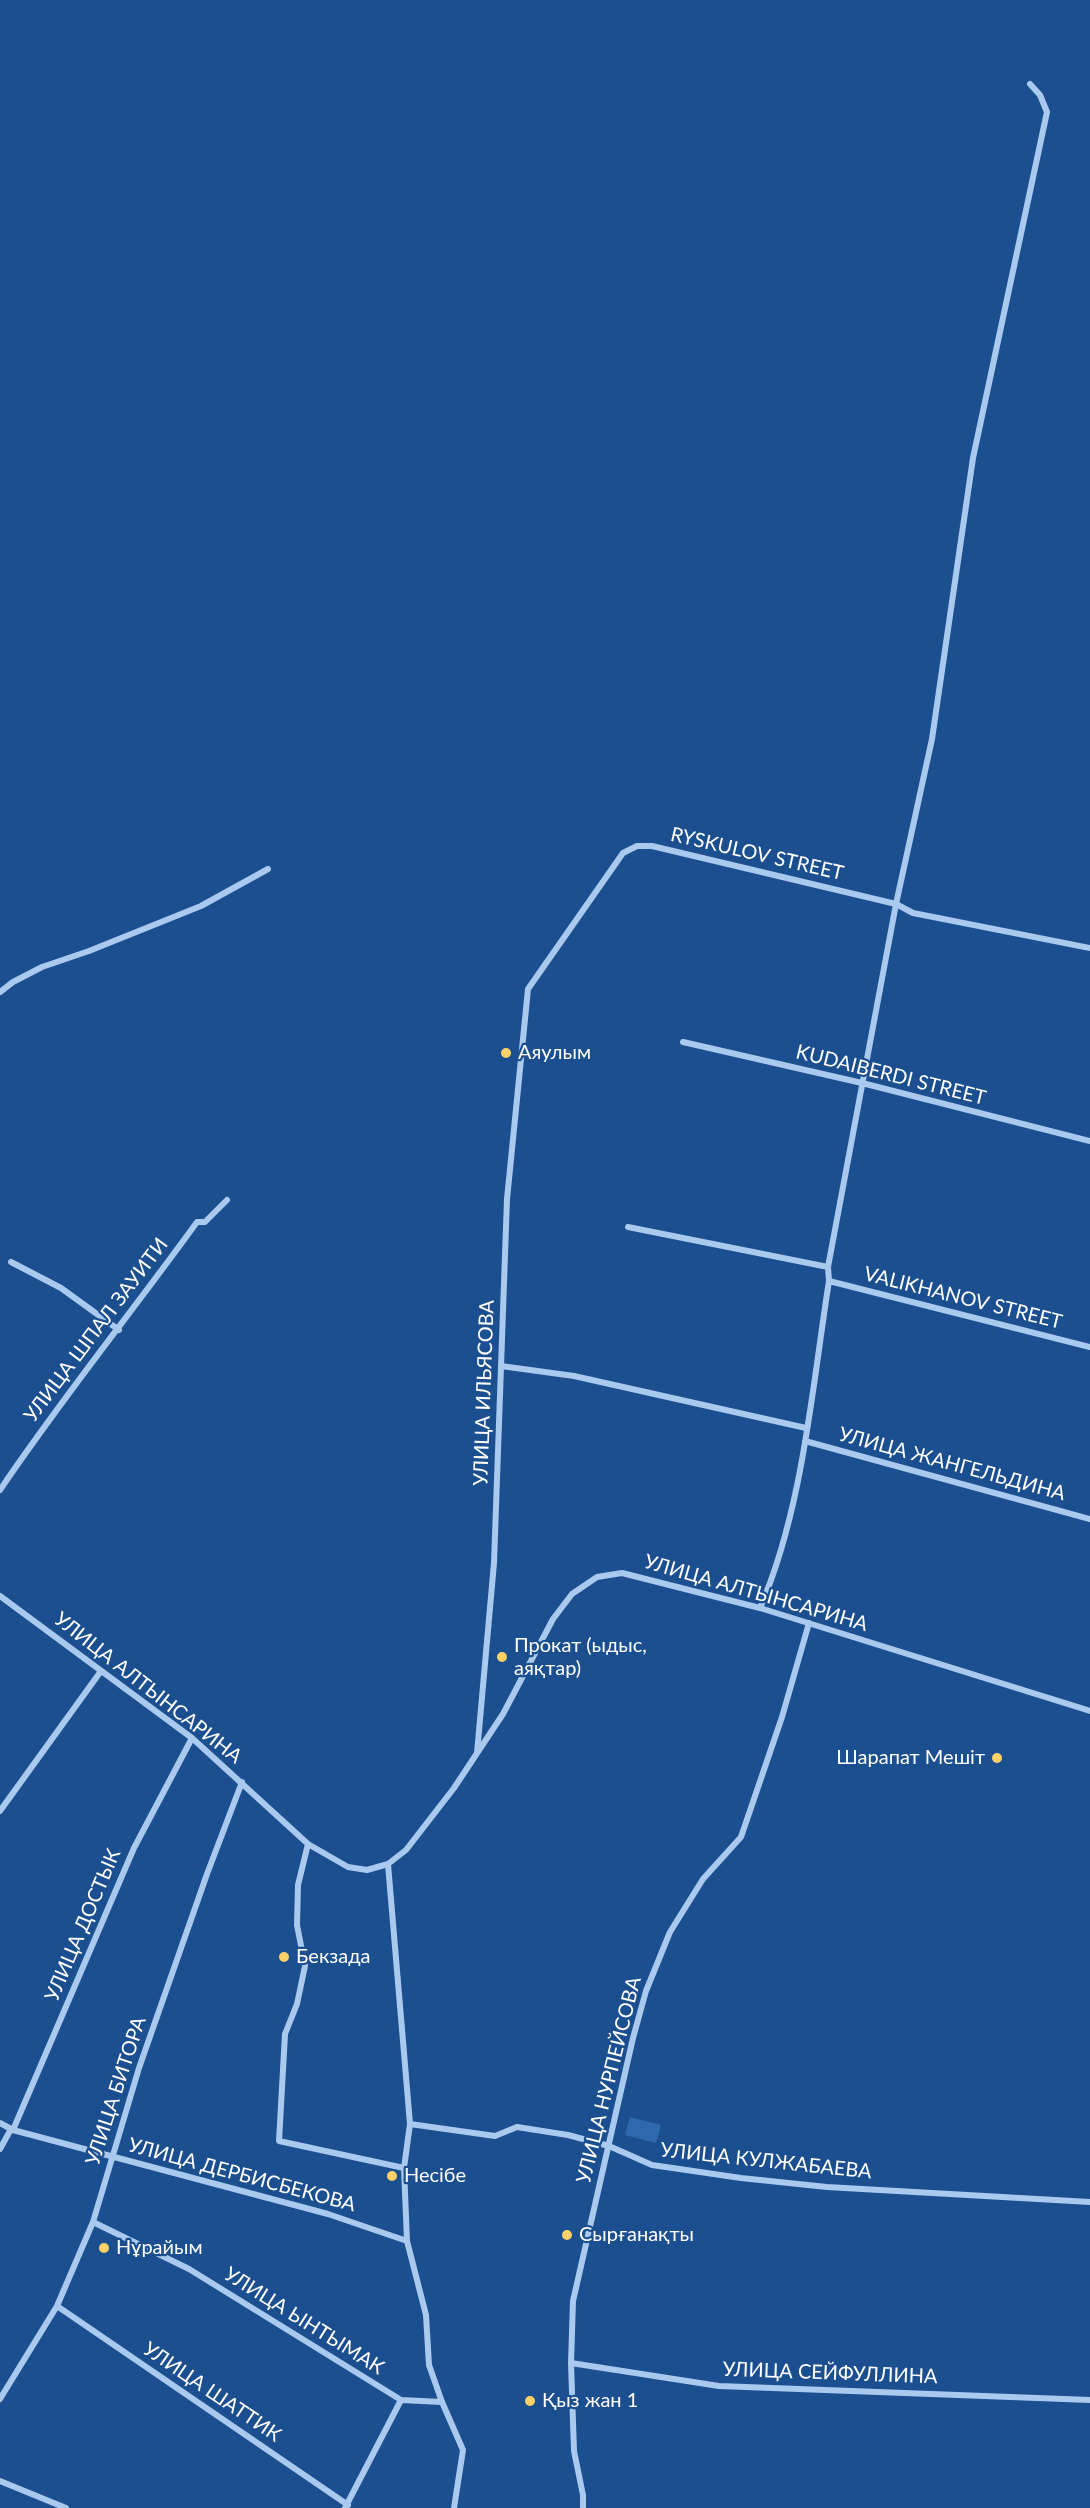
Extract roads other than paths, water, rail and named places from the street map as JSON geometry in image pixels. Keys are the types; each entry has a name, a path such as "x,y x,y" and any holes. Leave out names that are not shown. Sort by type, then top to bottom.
{"street":[{"path":"760,1608 778,1564 805,1441 829,1281 828,1267 896,904 932,739 973,458 1047,112 1040,94 1030,84"},
{"name":"RYSKULOV STREET","path":"522,1035 528,989 623,853 637,846 652,846 688,854 896,904 913,913 1090,948"},
{"path":"0,992 13,982 42,967 89,951 201,906 268,869"},
{"name":"УЛИЦА ИЛЬЯСОВА","path":"477,1753 494,1563 507,1199 522,1035"},
{"name":"KUDAIBERDI STREET","path":"683,1042 862,1083 1090,1141"},
{"name":"УЛИЦА ШПАЛ ЗАУИТИ","path":"0,1490 197,1222 205,1222 227,1200"},
{"path":"628,1227 828,1267"},
{"path":"11,1262 61,1288 119,1330"},
{"name":"VALIKHANOV STREET","path":"829,1281 1090,1347"},
{"path":"501,1366 574,1376 806,1428"},
{"name":"УЛИЦА ЖАНГЕЛЬДИНА","path":"805,1441 1090,1519"},
{"name":"УЛИЦА АЛТЫНСАРИНА","path":"0,1596 192,1738 308,1844 348,1867 366,1870 388,1864 406,1850 454,1788 503,1713 553,1619 572,1594 597,1577 622,1573 760,1608 1090,1712"},
{"name":"УЛИЦА НУРПЕЙСОВА","path":"583,2508 583,2495 574,2451 571,2363 573,2301 646,1990 676,1923 703,1879 741,1837 782,1717 809,1623"},
{"path":"0,1811 101,1671"},
{"name":"УЛИЦА ДОСТЫК","path":"0,2149 12,2130 134,1848 192,1738"},
{"name":"УЛИЦА БИТОРА","path":"0,2399 57,2306 93,2222 139,2068 203,1884 242,1782"},
{"path":"308,1844 298,1885 297,1924 305,1966 297,2004 285,2034 279,2141 404,2168"},
{"path":"388,1864 410,2124 404,2168 407,2241 426,2315 429,2365 463,2450 454,2508"},
{"name":"УЛИЦА ДЕРБИСБЕКОВА","path":"0,2123 12,2130 327,2214 407,2241"},
{"name":"УЛИЦА КУЛЖАБАЕВА","path":"410,2124 495,2136 517,2127 568,2135 609,2146 652,2165 741,2178 827,2187 1090,2202"},
{"name":"УЛИЦА ЫНТЫМАК","path":"93,2222 189,2269 401,2400"},
{"name":"УЛИЦА ШАТТИК","path":"57,2306 347,2506"},
{"name":"УЛИЦА СЕЙФУЛЛИНА","path":"571,2363 718,2386 1090,2400"},
{"path":"347,2506 401,2400 442,2402"},
{"path":"0,2481 66,2508"}],"place":[{"name":"Аяулым","path":"506,1053"},
{"name":"Прокат (ыдыс, аяқтар)","path":"502,1657"},
{"name":"Шарапат Мешіт","path":"997,1758"},
{"name":"Бекзада","path":"284,1957"},
{"name":"Несібе","path":"392,2176"},
{"name":"Сырғанақты","path":"567,2235"},
{"name":"Нұрайым","path":"104,2248"},
{"name":"Қыз жан 1","path":"530,2401"}]}
